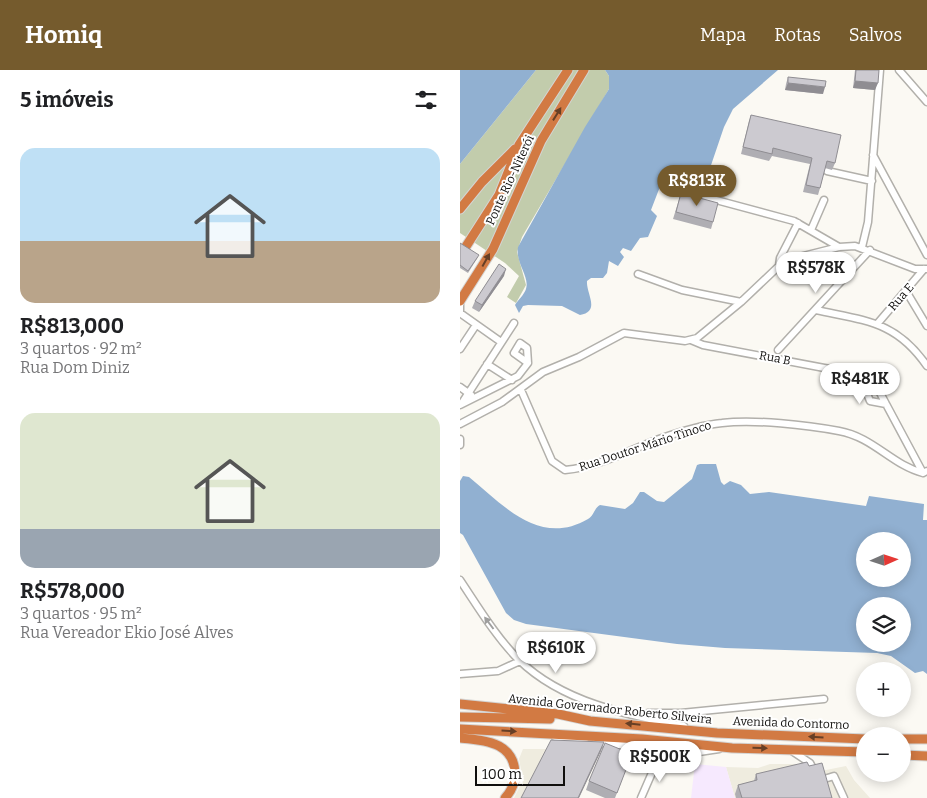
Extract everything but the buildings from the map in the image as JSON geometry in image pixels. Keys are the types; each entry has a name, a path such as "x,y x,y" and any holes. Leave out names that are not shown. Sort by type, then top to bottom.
{"highway":[{"name":"Ponte Rio-Niterói","path":"465,248 498,195 519,145 568,70"},
{"name":"Ponte Rio-Niterói","path":"460,301 492,249 540,141 584,70"},
{"name":"Ponte Rio-Niterói","path":"460,209 482,182 519,145"},
{"name":"Avenida Governador Roberto Silveira","path":"460,704 558,714 590,721 717,733"},
{"path":"460,717 590,721"},
{"path":"460,729 532,732"},
{"name":"Avenida do Contorno","path":"532,732 732,748 856,752"},
{"name":"Avenida do Contorno","path":"717,733 856,739"},
{"path":"460,738 491,742 500,746 510,757 516,773 515,782 505,798"},
{"path":"911,755 927,756"}],"street":[{"path":"862,247 868,222 880,70"},
{"path":"899,70 927,101"},
{"path":"874,155 927,254"},
{"path":"827,171 872,181"},
{"path":"664,186 798,223 839,247"},
{"path":"811,230 824,200"},
{"path":"779,266 780,258 798,223"},
{"path":"691,340 710,328 779,266 791,259 839,247 862,247 915,269 925,269"},
{"path":"778,350 870,250"},
{"name":"Rua E","path":"878,323 925,269"},
{"path":"638,274 682,290 741,302"},
{"path":"906,291 927,326"},
{"path":"460,301 460,312 501,342"},
{"path":"816,310 878,323 906,341 927,366"},
{"path":"460,405 514,323"},
{"path":"460,349 476,325"},
{"name":"Rua B","path":"460,424 521,390 543,372 579,357 624,333 691,340 856,374 869,379"},
{"path":"460,405 512,380 518,376 528,363"},
{"path":"487,364 512,380"},
{"path":"869,379 878,388 925,472"},
{"path":"869,379 868,396 870,401 886,404"},
{"path":"460,388 475,398"},
{"name":"Rua Doutor Mário Tinoco","path":"521,390 552,461 565,470 609,460 659,440 703,426 742,422 840,431 860,437 902,465 925,472"},
{"path":"460,439 460,445"},
{"name":"Avenida Governador Roberto Silveira","path":"460,580 484,617 520,661 564,692 646,718 717,733"},
{"path":"460,674 498,671 520,661"},
{"path":"646,718 648,713 655,712 681,713 824,700"},
{"path":"532,732 567,740 662,750 699,752 732,748"},
{"path":"789,749 810,763 816,773"},
{"path":"642,798 658,760"},
{"path":"821,780 834,776 844,798"}],"shaded area":[{"path":"523,749 548,749 523,798 514,798 523,780 519,759"},
{"path":"695,764 726,767 735,798 691,798"},
{"path":"770,764 805,764 821,771 846,766 854,780 870,798 735,798 726,767 758,768"}],"green space":[{"path":"536,70 605,70 609,76 609,89 522,237 517,252 526,285 516,303 507,297 519,276 505,263 460,233 460,164"}],"water":[{"path":"460,70 536,70 460,164"},
{"path":"605,70 778,70 733,109 724,127 707,177 677,165 673,172 666,171 651,210 657,216 648,237 640,238 631,251 623,248 620,252 624,257 618,266 609,261 607,273 603,278 591,278 587,281 591,301 590,310 580,315 562,306 528,305 523,306 519,313 515,305 525,291 527,284 519,258 518,247 585,127 609,89 609,76"},
{"path":"716,464 721,482 724,485 730,481 741,485 750,494 769,492 866,506 869,496 924,504 923,520 927,520 927,674 923,671 915,673 911,670 911,662 899,662 891,656 877,653 725,648 677,644 526,624 514,620 506,613 463,535 460,533 460,481 463,476 469,477 509,510 524,519 538,526 554,528 571,526 588,519 600,505 625,509 633,503 640,492 644,492 657,501 664,502 692,479 697,465"}]}
